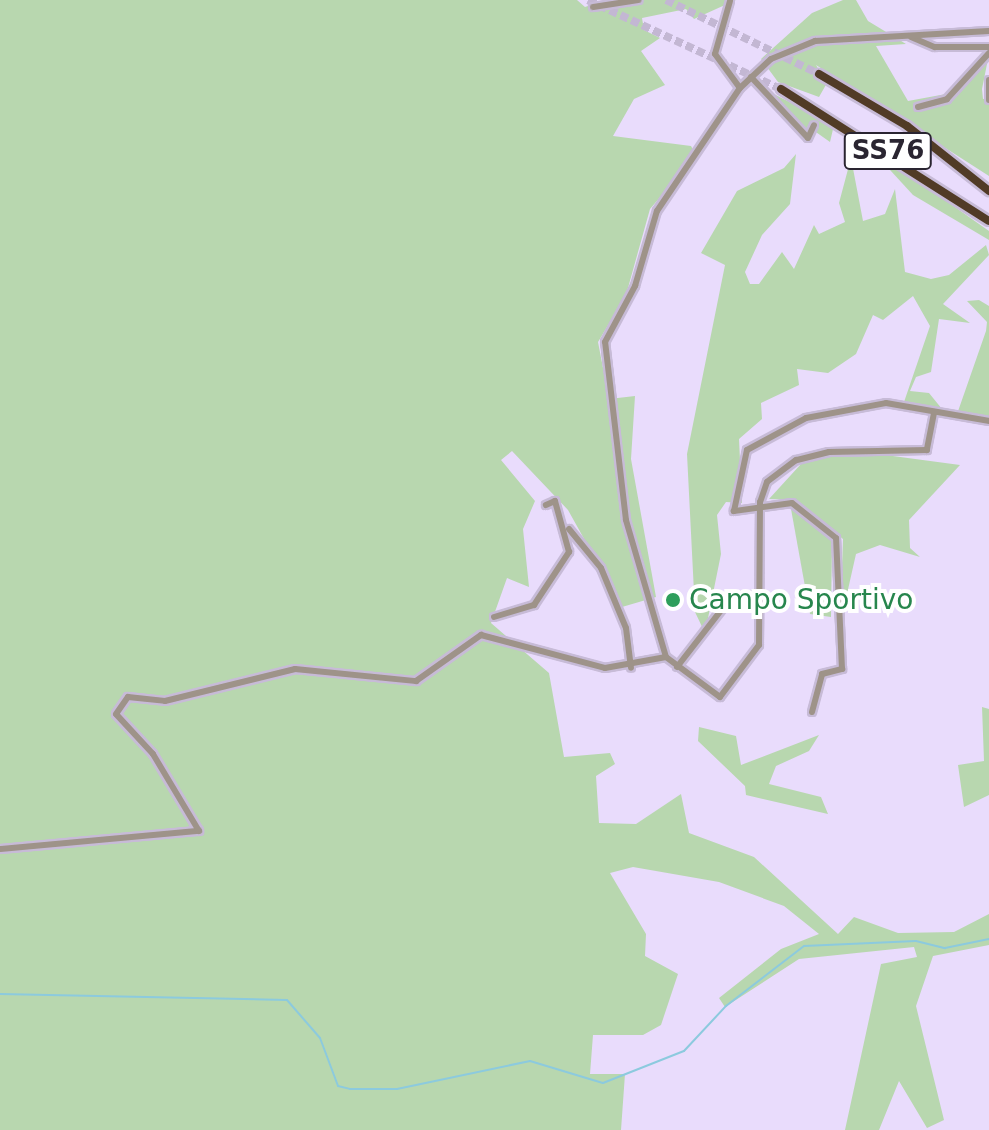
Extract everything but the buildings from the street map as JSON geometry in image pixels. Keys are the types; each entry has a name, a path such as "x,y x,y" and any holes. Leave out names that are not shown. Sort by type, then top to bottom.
{"highway":[{"name":"SS76","path":"819,74 907,126 989,191"},
{"name":"SS76","path":"781,89 989,221"}],"street":[{"path":"593,7 638,0"},
{"path":"730,1 715,54 740,88"},
{"path":"934,413 927,450 880,447 796,460 767,482 760,506 759,645 720,697 666,657 626,520 605,342 635,286 657,211 740,88 771,59 815,41 989,31"},
{"path":"911,37 935,47 989,47"},
{"path":"918,107 947,99 989,53"},
{"path":"751,77 808,138 814,125"},
{"path":"989,80 989,100"},
{"path":"812,712 822,674 842,669 836,538 792,503 734,511 747,450 806,418 886,403 989,421"},
{"path":"546,505 555,501 569,529 601,568 626,628 631,668"},
{"path":"494,617 542,597 569,552 569,529"},
{"path":"677,667 733,595 751,595"},
{"path":"0,849 199,831 153,754 116,714 128,697 165,701 295,669 416,681 481,635 586,665 631,668 666,657"}],"green space":[{"path":"0,0 577,0 585,7 605,0 736,0 694,19 686,9 642,18 644,30 660,38 641,51 665,85 634,99 613,136 691,146 696,155 650,209 626,295 598,342 609,399 635,396 631,459 656,597 622,607 568,510 512,451 501,460 535,501 523,529 529,587 507,578 491,623 549,673 564,757 610,753 615,764 596,776 599,823 636,824 681,794 689,833 754,857 838,934 854,917 898,933 954,932 989,914 989,945 933,956 916,1006 944,1120 927,1128 899,1081 879,1130 845,1130 881,964 917,957 914,947 799,959 725,1007 719,998 781,949 819,934 784,906 719,882 633,867 610,873 646,934 645,956 678,974 661,1025 643,1035 593,1035 590,1074 625,1074 621,1130 0,1130"},
{"path":"843,0 856,0 868,21 906,44 876,46 908,101 946,94 989,54 982,89 983,99 989,98 989,176 816,65 827,83 819,97 778,82 761,59 812,13"},
{"path":"770,92 834,125 830,142 813,130 817,121 802,131"},
{"path":"868,146 989,231 989,240 913,195"},
{"path":"796,154 790,204 762,235 745,272 750,284 759,284 782,252 794,269 814,225 819,234 845,222 839,203 851,158 863,221 885,214 895,189 905,272 931,279 949,275 986,245 989,255 943,304 970,323 939,319 931,372 916,377 910,391 929,393 942,409 904,402 930,326 913,296 883,320 873,315 856,354 828,373 797,369 799,385 761,403 762,419 739,439 742,503 726,502 717,515 721,554 705,633 695,612 687,454 725,265 701,253 737,191 784,168"},
{"path":"979,300 989,306 989,420 956,417 986,331 987,322 967,301"},
{"path":"848,450 960,465 909,520 910,548 920,557 880,545 856,554 840,625 843,539 795,500 769,499 801,464"},
{"path":"791,509 832,541 831,617 810,614"},
{"path":"982,707 989,709 989,795 964,807 958,765 984,761"},
{"path":"699,727 736,736 741,765 819,735 809,751 776,766 769,784 821,797 828,814 746,795 745,786 698,741"}],"waterway":[{"path":"0,994 287,1000 320,1038 338,1086 350,1089 397,1089 530,1061 603,1083 684,1051 726,1006 804,946 916,941 945,948 989,939"}],"tunnel":[{"path":"588,0 781,89"},
{"path":"666,0 819,74"}],"place":[{"name":"Campo Sportivo","path":"673,600"}]}
